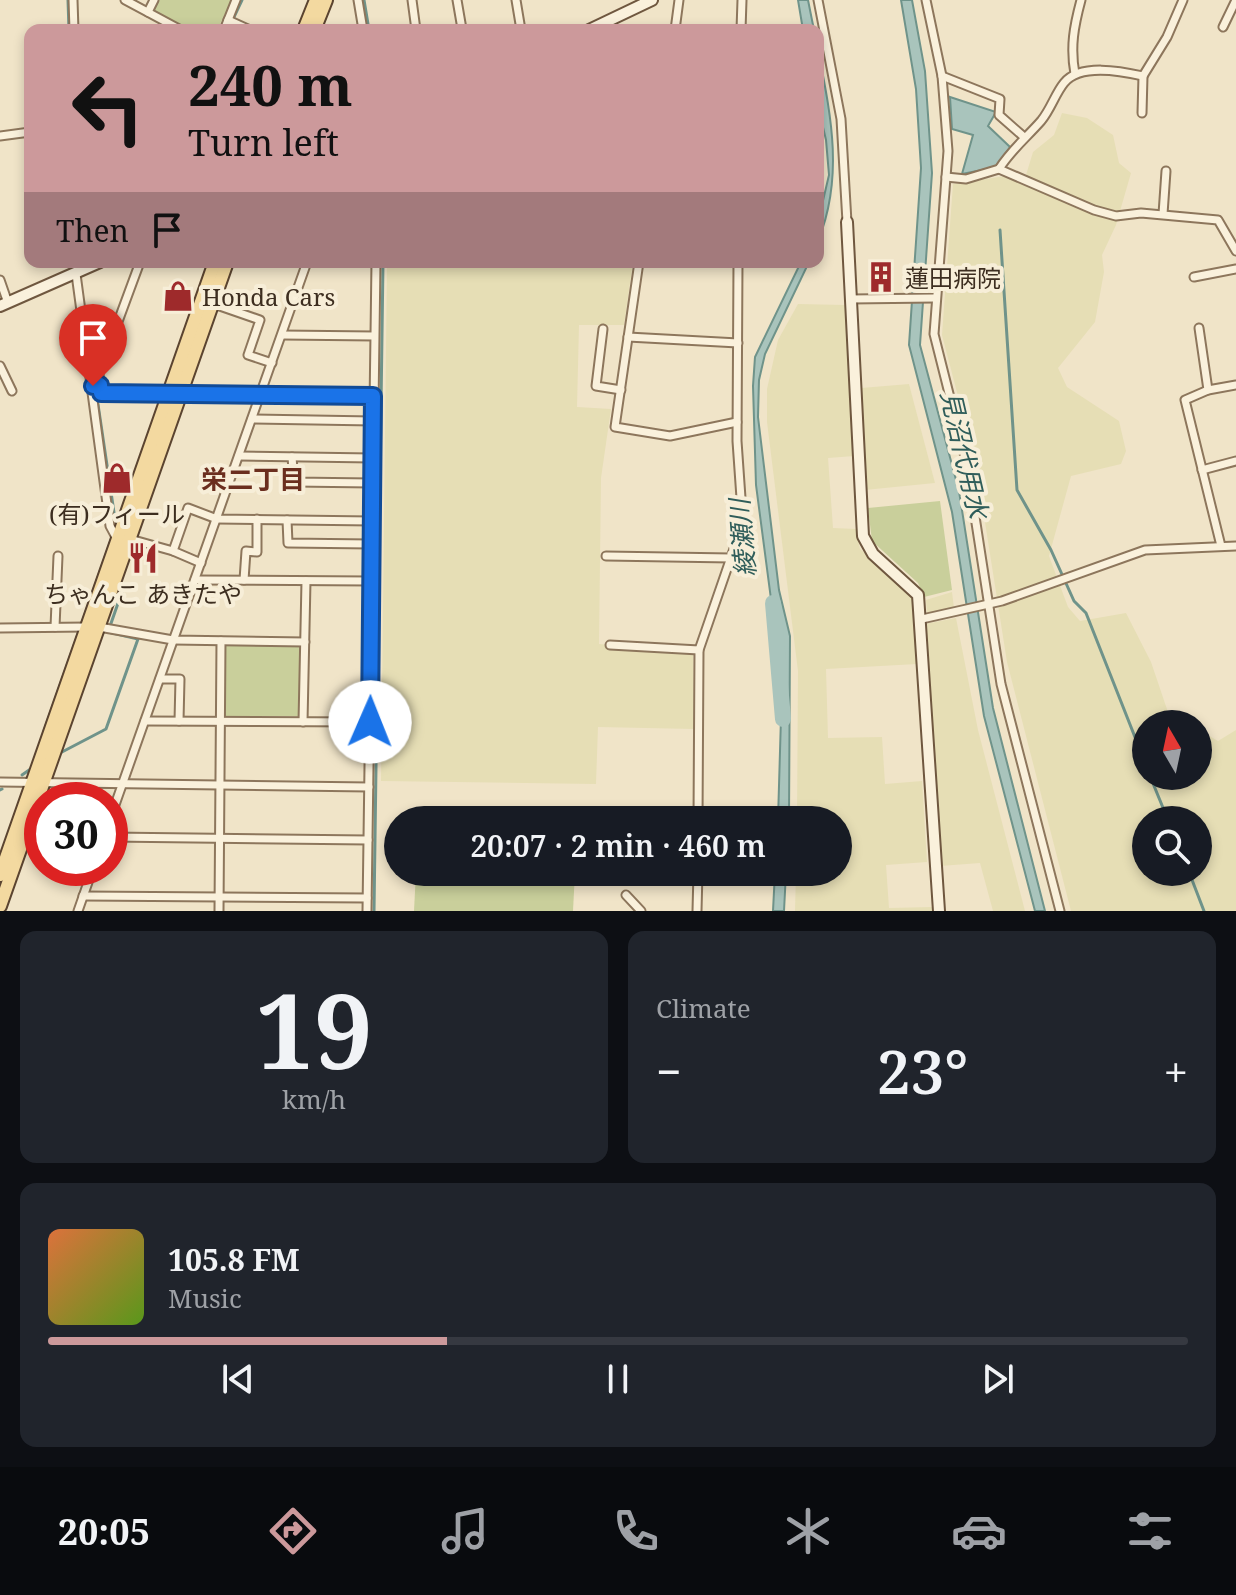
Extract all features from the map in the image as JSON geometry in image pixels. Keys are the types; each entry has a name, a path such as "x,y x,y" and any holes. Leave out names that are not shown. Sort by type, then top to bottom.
{"main road":[{"path":"306,24 316,0"},
{"path":"316,24 326,0"},
{"path":"208,301 214,268"},
{"path":"37,782 101,628 124,540 173,395 208,301 224,268"},
{"path":"0,875 24,815"},
{"path":"0,906 24,826"}],"street":[{"path":"73,0 74,24"},
{"path":"125,0 170,24"},
{"path":"148,12 154,0"},
{"path":"226,24 236,0"},
{"path":"358,0 362,24"},
{"path":"412,0 415,24"},
{"path":"457,0 461,24"},
{"path":"516,0 520,24"},
{"path":"600,24 637,3 652,0"},
{"path":"676,24 679,0"},
{"path":"741,24 742,0"},
{"path":"818,0 823,24"},
{"path":"926,0 942,76 946,177 935,298 937,351 967,465 1007,708 1060,911"},
{"path":"1075,74 1071,54 1073,30 1081,0"},
{"path":"1142,113 1143,76 1167,37 1183,0"},
{"path":"1223,27 1236,0"},
{"path":"228,20 237,24"},
{"path":"824,31 841,119 863,536 873,554 918,595 939,911"},
{"path":"946,177 966,179 999,169 1046,114 1064,82 1075,74 1112,72 1143,76"},
{"path":"942,76 1000,99 999,115 1024,137"},
{"path":"0,136 24,133"},
{"path":"999,169 1094,210 1116,216 1163,214 1218,220 1236,251"},
{"path":"1163,214 1166,171"},
{"path":"138,268 99,373 96,385 101,393 373,396"},
{"path":"123,781 305,268"},
{"path":"367,911 376,268"},
{"path":"638,268 615,427 670,436 737,422"},
{"path":"698,806 699,650 738,537 741,498 737,422 738,268"},
{"path":"0,280 4,304 81,269 110,526 124,540 173,551 201,563"},
{"path":"1194,277 1236,269"},
{"path":"850,299 935,298"},
{"path":"208,301 260,320 248,355 272,363"},
{"path":"1199,328 1208,390"},
{"path":"603,329 596,386 621,390"},
{"path":"282,335 374,336"},
{"path":"628,337 738,343"},
{"path":"0,366 12,391"},
{"path":"1221,546 1185,400 1208,390 1236,385"},
{"path":"252,419 373,421"},
{"path":"239,456 372,458"},
{"path":"292,457 294,482 372,483"},
{"path":"1202,470 1236,461"},
{"path":"173,551 188,508 217,519 372,521"},
{"path":"244,580 246,551 257,552 257,519"},
{"path":"287,520 288,543 371,544"},
{"path":"922,619 990,604 1145,550 1236,546"},
{"path":"55,627 58,556"},
{"path":"606,556 731,558"},
{"path":"195,580 371,581"},
{"path":"303,722 306,581"},
{"path":"0,628 101,628 173,640 305,642"},
{"path":"219,911 221,641"},
{"path":"610,645 699,650"},
{"path":"160,679 180,679 179,721"},
{"path":"145,721 370,722"},
{"path":"0,782 24,783"},
{"path":"80,782 369,787"},
{"path":"128,837 368,840"},
{"path":"78,911 87,886"},
{"path":"697,911 698,886"},
{"path":"626,895 641,911"},
{"path":"83,896 367,898"}],"shaded area":[{"path":"1062,113 1087,118 1113,135 1119,163 1131,173 1116,225 1102,255 1104,272 1095,322 1058,368 1067,387 1119,421 1126,451 1121,464 1071,476 1049,556 1068,607 1080,621 1126,613 1151,662 1167,710 1132,710 1132,790 1212,790 1212,737 1218,741 1236,730 1236,911 1071,911 1007,662 976,465 942,335 953,184 1005,176 1023,185 1033,152 1054,135"},
{"path":"387,268 632,268 624,325 579,325 577,407 611,409 601,478 599,644 693,653 694,729 598,727 596,784 381,781"},
{"path":"798,304 845,305 854,456 828,458 833,528 856,529 860,549 913,596 917,664 826,669 828,738 882,737 885,784 922,781 927,862 886,865 889,908 932,907 933,911 795,911 796,886 852,886 852,806 797,806 798,671 767,422 767,389 778,340"},
{"path":"909,384 935,483 865,490 861,388"},
{"path":"952,592 954,608 927,613 926,600"},
{"path":"956,618 978,730 1025,911 993,911 980,863 940,866 925,624"}],"green space":[{"path":"156,0 232,0 220,24 176,24 150,11"},
{"path":"940,501 952,590 924,597 918,583 872,541 868,508"},
{"path":"224,646 301,646 301,716 224,716"},
{"path":"415,886 574,886 573,911 414,911"}],"water":[{"path":"798,0 808,0 813,24 802,24"},
{"path":"901,0 912,0 925,71 932,173 920,345 959,491 993,708 1045,911 1035,911 984,716 952,512 909,345 921,168 916,89"},
{"path":"824,83 831,123 833,170 824,223 824,196 829,175"},
{"path":"950,97 996,112 988,126 1010,147 997,167 962,174 973,135 952,129"},
{"path":"798,268 806,268 765,354 759,380 758,417 779,590 790,636 789,806 778,806 782,683 756,485 755,357"},
{"path":"774,886 785,886 784,911 773,911"}],"waterway":[{"path":"68,0 69,24"},
{"path":"233,19 242,0"},
{"path":"364,0 368,24"},
{"path":"1000,230 1017,490 1051,550 1074,601 1086,613 1132,730"},
{"path":"374,911 383,268"},
{"path":"44,731 116,526 88,337"},
{"path":"62,752 106,729 138,639 108,632 124,586"},
{"name":"綾瀬川","path":"773,603 783,719"},
{"path":"22,775 32,768"},
{"path":"1156,790 1162,806"},
{"path":"1194,886 1204,911"}],"place":[{"name":"蓮田病院","path":"881,277"},
{"name":"Honda Cars","path":"178,296"},
{"name":"(有)フィール","path":"117,478"},
{"name":"ちゃんこ あきたや","path":"143,558"}],"district":[{"name":"栄二丁目","path":"253,479"}],"route":[{"path":"93,386 100,385 101,393 373,396 370,722"}],"water label":[{"name":"見沼代用水","path":"965,454"}]}
